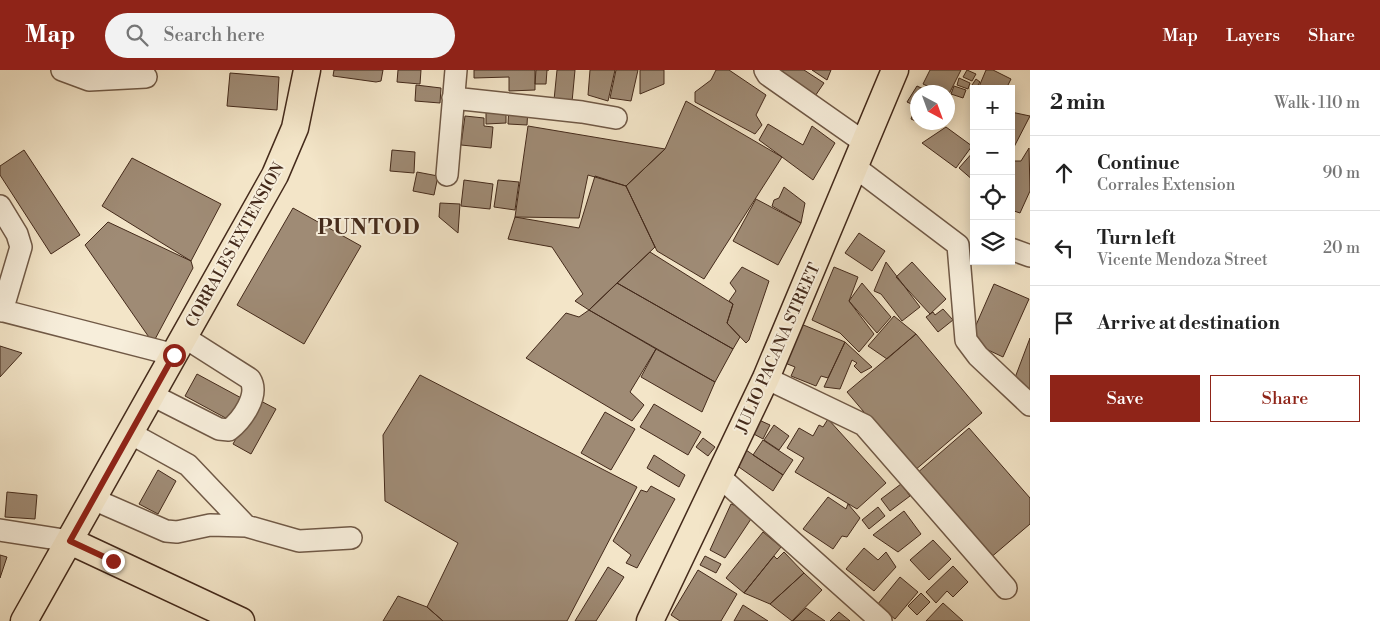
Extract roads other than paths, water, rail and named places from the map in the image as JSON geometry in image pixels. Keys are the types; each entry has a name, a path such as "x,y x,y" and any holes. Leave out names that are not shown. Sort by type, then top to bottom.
{"main road":[{"name":"CORRALES EXTENSION","path":"24,621 152,395 288,148 301,105 307,70"},
{"name":"JULIO PACANA STREET","path":"650,621 720,478 766,378 895,70"},
{"path":"70,541 241,621"}],"street":[{"path":"62,70 89,80 146,76"},
{"path":"447,174 456,70"},
{"path":"765,70 768,75 865,143"},
{"path":"453,98 582,112 616,118"},
{"path":"855,167 966,242 966,340 978,356 1030,405"},
{"path":"0,206 17,234 21,247 2,302 179,346 250,379 255,387 254,394 237,424 229,430 219,429 152,395"},
{"path":"1015,250 1030,256"},
{"path":"766,378 864,425 1006,588"},
{"path":"130,433 188,465 246,526"},
{"path":"720,478 881,621"},
{"path":"93,499 166,531 177,532 210,526 246,526 299,542 352,538"},
{"path":"0,530 70,541"}],"district":[{"name":"PUNTOD","path":"369,228"}]}
